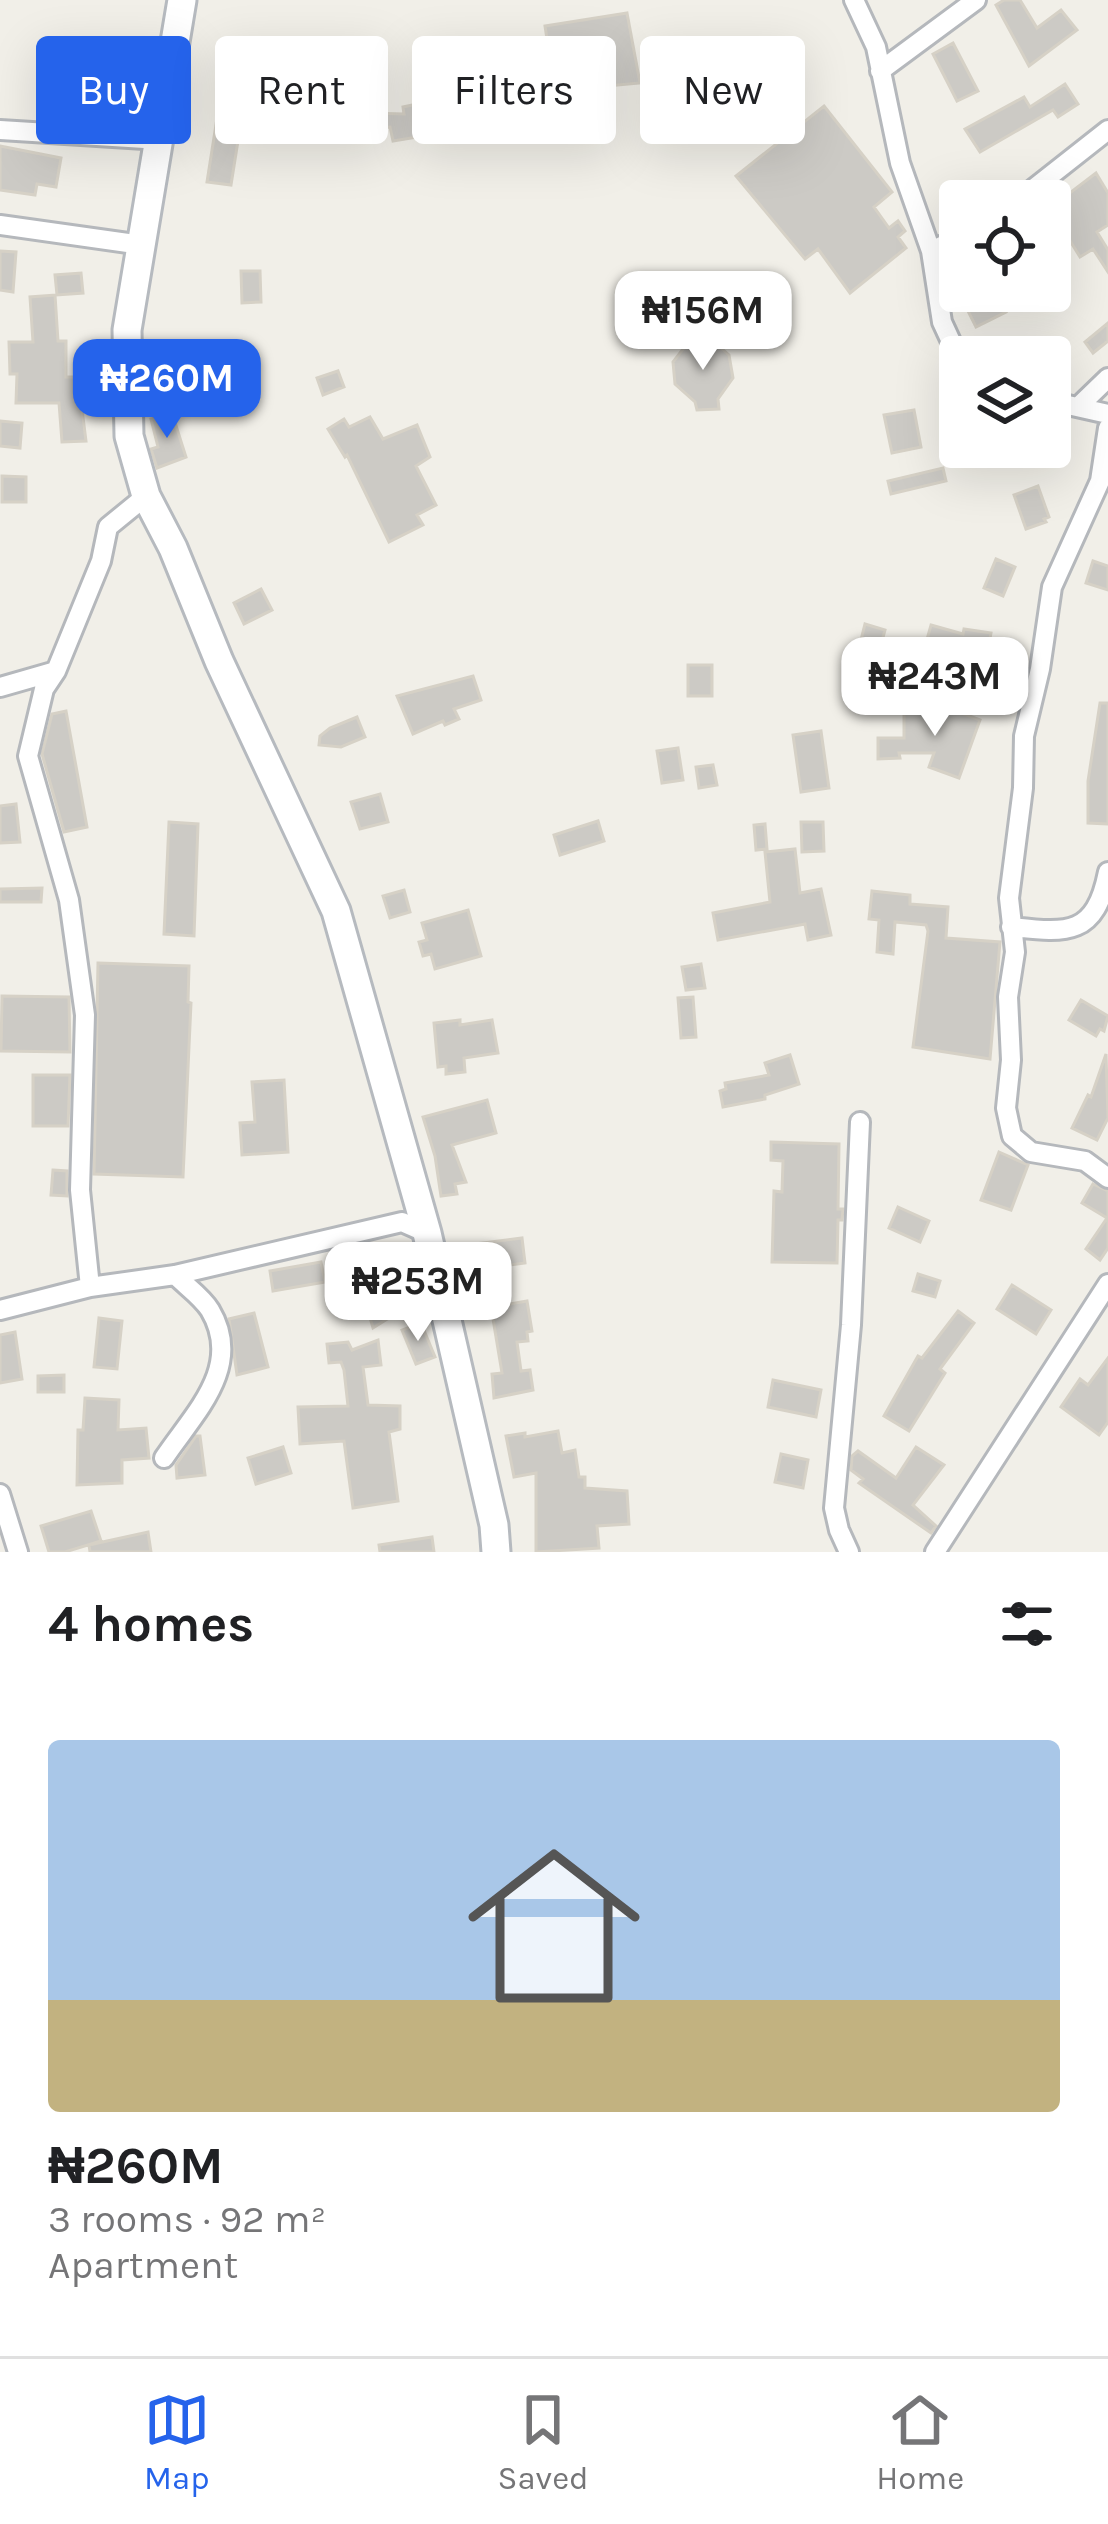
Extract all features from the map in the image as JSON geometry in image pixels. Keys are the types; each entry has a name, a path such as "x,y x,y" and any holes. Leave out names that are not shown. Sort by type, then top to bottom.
{"main road":[{"path":"177,36 182,0"},
{"path":"160,144 127,329 128,436 146,496 336,911 427,1232 494,1525 496,1552"}],"street":[{"path":"854,0 876,46 900,163 931,251 948,336"},
{"path":"880,71 976,0"},
{"path":"0,130 36,132"},
{"path":"1045,180 1108,130"},
{"path":"0,225 142,244"},
{"path":"931,251 939,247"},
{"path":"1079,405 1108,378"},
{"path":"1071,404 1108,414"},
{"path":"1108,428 1100,482 1052,587 1024,736 1024,788 1009,898 1015,952 1008,997 1011,1060 1006,1108 1012,1136 1030,1152 1085,1161 1108,1178"},
{"path":"90,1287 80,1190 85,1015 70,901 28,756 44,689 56,671 101,561 108,527 146,496"},
{"path":"0,687 56,671"},
{"path":"1011,927 1062,932 1083,925 1103,898 1108,872"},
{"path":"849,1552 834,1508 851,1325 860,1122"},
{"path":"0,1310 90,1287 176,1276 402,1222 427,1232"},
{"path":"164,1458 214,1386 223,1361 222,1343 209,1309 176,1276"},
{"path":"934,1552 1108,1284"},
{"path":"0,1494 18,1552"}],"building":[{"path":"1020,0 1037,28 1061,10 1077,30 1029,66 996,5"},
{"path":"627,13 640,83 616,85 616,36 547,36 545,26"},
{"path":"953,43 978,91 957,101 933,54"},
{"path":"1065,84 1078,104 1058,117 1053,110 980,152 965,129 1024,97 1030,107"},
{"path":"412,105 412,138 393,141 388,114 404,114 403,107"},
{"path":"824,106 892,192 874,207 889,228 898,221 905,231 898,237 906,248 850,293 818,249 805,259 736,176 776,144 805,144 805,121"},
{"path":"215,131 215,144 237,144 231,185 207,182"},
{"path":"0,146 61,158 56,187 37,184 35,195 0,190"},
{"path":"1096,173 1108,193 1108,225 1097,232 1108,250 1108,272 1093,249 1080,257 1071,242 1071,192"},
{"path":"0,251 16,252 13,292 0,290"},
{"path":"241,271 260,271 261,302 242,303"},
{"path":"81,273 83,293 57,295 55,275"},
{"path":"55,295 58,341 66,341 66,377 78,377 86,441 62,442 59,403 16,403 17,374 10,374 9,342 33,342 30,297"},
{"path":"968,312 1006,312 976,327"},
{"path":"1108,323 1108,341 1093,353 1085,342"},
{"path":"712,340 729,355 733,378 718,399 719,409 697,410 695,402 675,384 673,362 687,344"},
{"path":"338,371 344,387 323,395 317,378"},
{"path":"225,375 229,401 168,411 164,386"},
{"path":"914,410 921,447 892,453 884,415"},
{"path":"172,413 186,457 157,468 151,449 158,447 151,419"},
{"path":"370,417 383,439 417,425 430,457 416,466 436,505 417,515 423,525 389,542 347,455 328,429 344,419 349,427"},
{"path":"0,421 22,423 20,448 0,446"},
{"path":"943,468 946,481 891,494 888,481"},
{"path":"2,476 26,477 26,502 2,502"},
{"path":"1038,486 1049,517 1026,529 1014,495"},
{"path":"996,559 1015,567 1003,596 984,588"},
{"path":"1093,561 1108,566 1108,590 1086,583"},
{"path":"261,589 272,610 244,624 234,603"},
{"path":"865,624 885,630 880,649 860,644"},
{"path":"931,625 963,634 964,629 991,633 984,672 943,665 941,674 919,668"},
{"path":"688,665 712,665 712,696 688,696"},
{"path":"473,676 481,700 454,709 459,719 413,734 397,696"},
{"path":"1100,703 1108,703 1108,824 1088,823 1088,781"},
{"path":"943,706 980,720 959,778 929,767 934,753 899,753 900,758 878,759 878,738 904,738 904,713 940,713"},
{"path":"66,711 87,827 64,832 42,754 52,714"},
{"path":"357,717 365,737 341,747 319,745 320,736 330,728"},
{"path":"821,731 829,788 801,792 793,735"},
{"path":"678,748 683,780 662,783 657,751"},
{"path":"713,765 717,785 699,788 696,767"},
{"path":"380,794 388,822 360,829 351,802"},
{"path":"16,804 20,842 0,843 0,806"},
{"path":"598,821 604,841 560,855 554,835"},
{"path":"169,822 198,824 194,936 164,934"},
{"path":"801,822 823,822 824,851 802,852"},
{"path":"765,824 767,849 756,850 754,825"},
{"path":"795,849 800,893 821,889 831,935 808,940 805,924 718,940 713,913 770,902 765,852"},
{"path":"42,888 41,902 0,902 0,889"},
{"path":"404,890 410,912 390,918 383,896"},
{"path":"872,891 910,895 910,904 948,907 946,938 1000,942 990,1059 913,1047 928,931 926,925 895,922 893,954 877,952 879,920 869,919"},
{"path":"468,910 481,956 435,969 431,954 423,956 419,942 427,940 422,923"},
{"path":"98,963 189,966 183,1177 94,1174"},
{"path":"701,964 705,988 686,990 682,967"},
{"path":"2,996 69,997 70,1052 1,1051"},
{"path":"693,997 696,1037 681,1038 678,998"},
{"path":"1081,1000 1108,1016 1104,1031 1100,1029 1096,1036 1069,1020"},
{"path":"460,1020 460,1025 492,1020 498,1053 464,1058 465,1072 446,1074 446,1066 438,1067 434,1023"},
{"path":"1106,1054 1108,1118 1097,1140 1072,1128 1088,1095 1091,1097"},
{"path":"790,1055 799,1084 765,1095 765,1099 723,1107 720,1091 726,1089 725,1083 769,1075 765,1063"},
{"path":"33,1075 70,1075 68,1126 33,1126"},
{"path":"284,1080 288,1152 242,1155 240,1123 255,1122 252,1082"},
{"path":"487,1100 496,1133 452,1145 466,1182 455,1184 457,1194 441,1196 423,1117"},
{"path":"771,1142 839,1144 838,1209 843,1209 842,1220 838,1220 837,1263 772,1262 774,1191 782,1192 783,1161 771,1160"},
{"path":"999,1152 1028,1165 1011,1210 981,1200"},
{"path":"53,1170 67,1171 67,1196 51,1195"},
{"path":"1093,1184 1108,1191 1108,1248 1100,1260 1086,1249 1107,1218 1082,1203"},
{"path":"898,1207 929,1221 920,1242 889,1228"},
{"path":"522,1238 525,1263 470,1270 467,1245"},
{"path":"391,1245 396,1267 404,1265 411,1285 400,1289 402,1298 395,1299 371,1248"},
{"path":"321,1262 325,1282 273,1291 270,1271"},
{"path":"918,1274 940,1281 935,1297 913,1291"},
{"path":"1012,1285 1051,1310 1036,1334 997,1309"},
{"path":"385,1290 392,1316 373,1328 364,1297"},
{"path":"527,1301 532,1331 527,1332 528,1341 517,1342 521,1371 530,1370 533,1390 494,1398 492,1374 502,1373 491,1307"},
{"path":"958,1311 974,1323 940,1369 945,1373 909,1431 884,1416 918,1356 922,1358"},
{"path":"254,1313 268,1367 237,1375 229,1319"},
{"path":"99,1318 122,1321 117,1369 94,1367"},
{"path":"421,1323 435,1357 416,1364 402,1330"},
{"path":"15,1332 22,1379 0,1383 0,1335"},
{"path":"378,1340 381,1365 363,1367 368,1405 400,1406 400,1429 389,1432 398,1501 353,1508 344,1441 300,1444 298,1407 348,1406 344,1370 341,1362 329,1363 327,1344 348,1342 352,1350"},
{"path":"1108,1358 1108,1422 1099,1435 1061,1407 1080,1379 1088,1385"},
{"path":"64,1375 64,1392 38,1392 38,1376"},
{"path":"773,1380 821,1390 816,1417 768,1407"},
{"path":"85,1398 119,1400 118,1430 146,1428 149,1458 122,1460 122,1483 77,1485 78,1430 83,1430"},
{"path":"558,1431 562,1453 575,1450 585,1488 627,1491 629,1524 597,1526 599,1548 536,1552 536,1473 514,1477 506,1436"},
{"path":"200,1436 205,1475 177,1478 176,1465"},
{"path":"283,1447 291,1473 256,1484 248,1458"},
{"path":"916,1447 944,1465 913,1505 936,1526 931,1533 859,1483 863,1479 851,1470 852,1456 858,1451 896,1478"},
{"path":"781,1454 808,1460 803,1488 775,1482"},
{"path":"91,1511 101,1541 49,1552 41,1526"},
{"path":"148,1532 151,1552 90,1552 89,1545"},
{"path":"432,1537 434,1552 380,1552 379,1545"}]}
